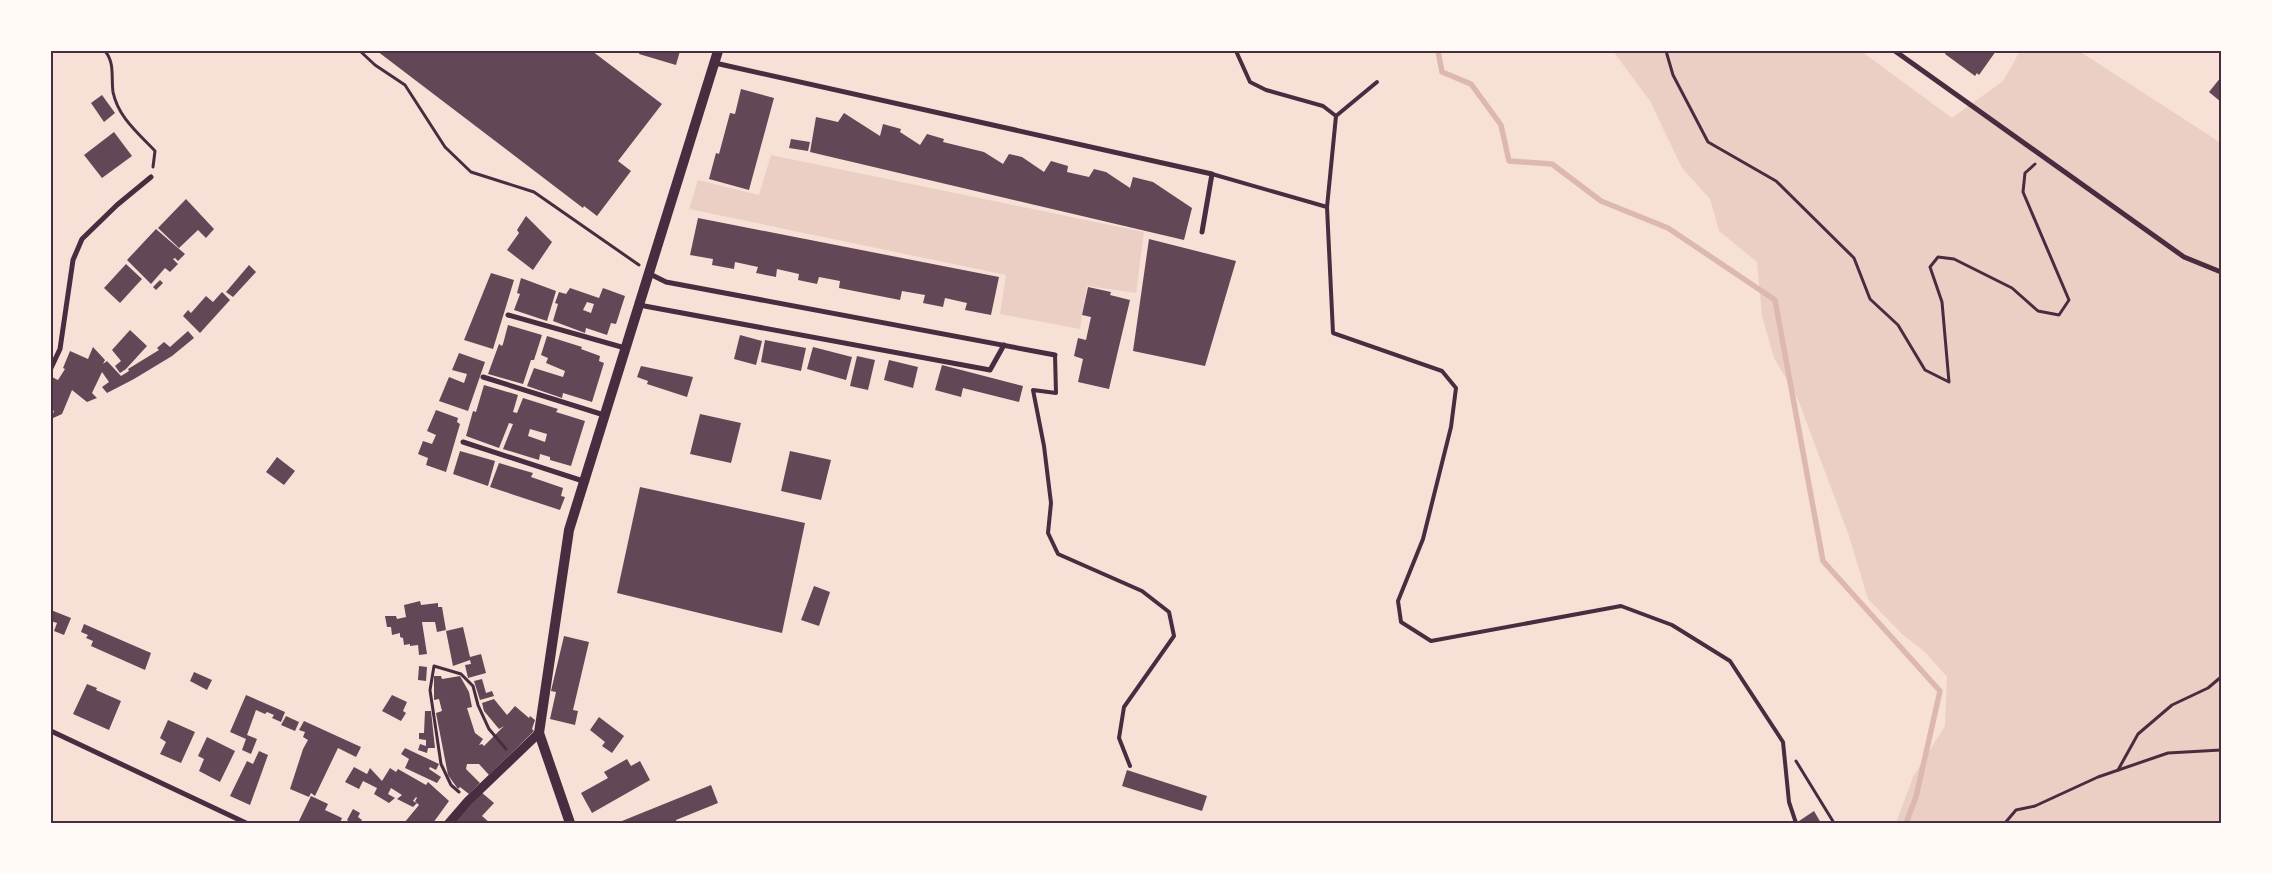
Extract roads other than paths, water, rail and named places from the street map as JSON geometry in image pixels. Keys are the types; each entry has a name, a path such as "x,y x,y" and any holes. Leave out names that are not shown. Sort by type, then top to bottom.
{"main road":[{"path":"570,823 539,733 566,548 583,481 718,51"}],"street":[{"path":"1895,51 2184,258 2221,272"},
{"path":"714,62 1212,174 1202,232"},
{"path":"51,368 60,349 72,260 82,239 117,205 151,177"},
{"path":"648,272 666,282 1055,355"},
{"path":"639,304 990,370 1004,345"},
{"path":"508,315 626,349"},
{"path":"483,377 604,415"},
{"path":"463,442 583,481"},
{"path":"51,731 246,823"},
{"path":"449,823 512,757 539,733"}],"lane":[{"path":"1236,51 1250,82 1266,90 1323,106 1336,116"},
{"path":"1377,82 1336,116 1327,207 1333,332 1442,371 1456,388 1451,427 1423,538 1398,601 1401,622 1431,641 1621,606 1672,625 1730,661 1783,742 1789,802 1796,823"},
{"path":"1212,174 1327,207"},
{"path":"1055,355 1056,393 1034,390 1044,446 1051,503 1048,533 1058,554 1142,591 1169,612 1174,636 1124,707 1119,738 1130,766"}],"waterway":[{"path":"1438,51 1442,72 1471,84 1501,125 1509,161 1552,164 1601,201 1668,228 1775,300 1823,561 1940,691 1916,797 1906,823"}]}
